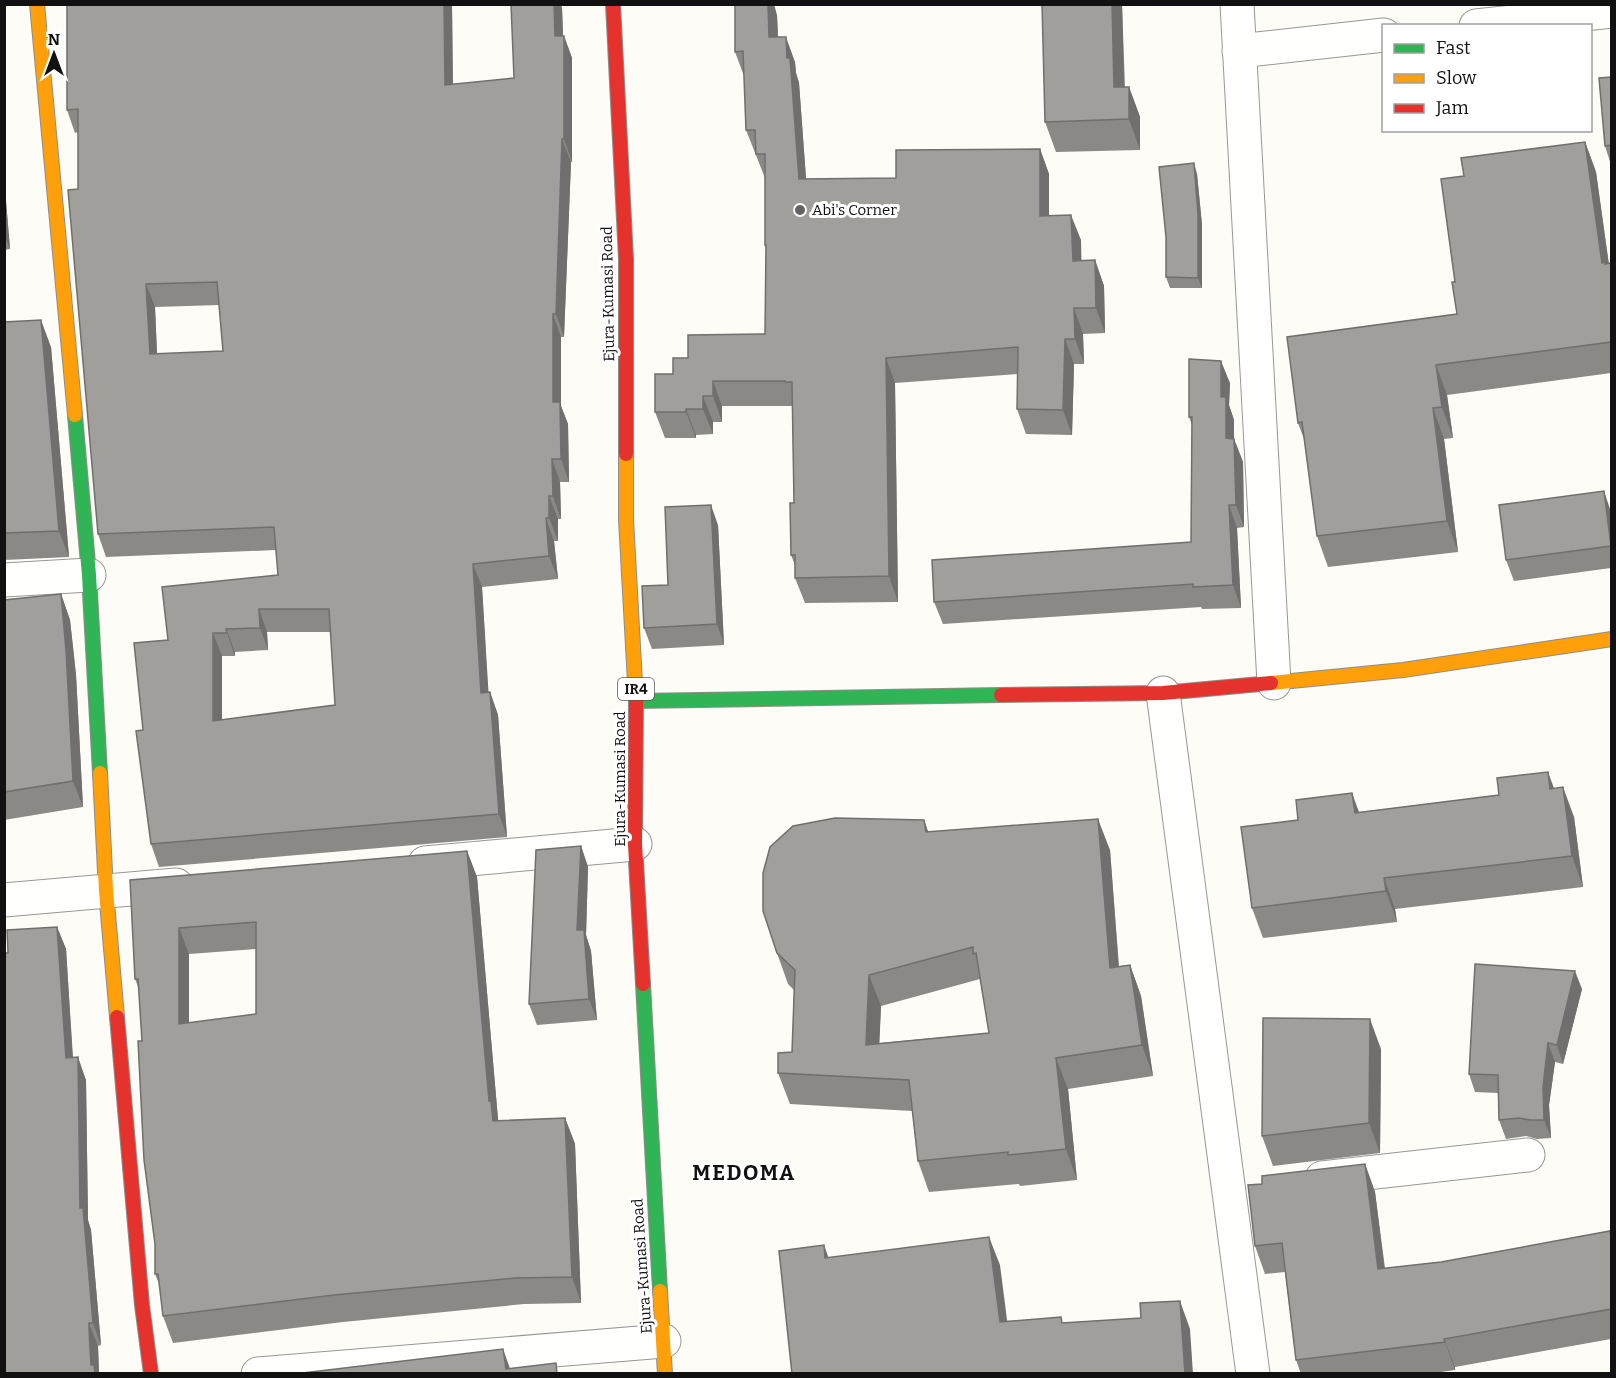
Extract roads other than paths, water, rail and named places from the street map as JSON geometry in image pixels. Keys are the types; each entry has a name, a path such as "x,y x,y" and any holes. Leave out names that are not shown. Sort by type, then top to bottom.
{"street":[{"path":"38,4 89,575 106,891 142,1305 151,1374"},
{"name":"Ejura-Kumasi Road","path":"613,4 626,259 626,519 636,701 635,844 665,1374"},
{"path":"1237,4 1274,683"},
{"path":"1494,24 1611,11"},
{"path":"1239,51 1382,35"},
{"path":"4,580 89,575"},
{"path":"636,701 1163,693 1403,670 1611,639"},
{"path":"1163,693 1252,1374"},
{"path":"400,865 635,844"},
{"path":"4,900 200,882"},
{"path":"1297,1181 1528,1155"},
{"path":"1228,1190 1263,1185"},
{"path":"258,1374 664,1341"}],"place":[{"name":"Abi's Corner","path":"800,210"}],"district":[{"name":"MEDOMA","path":"744,1173"}]}
